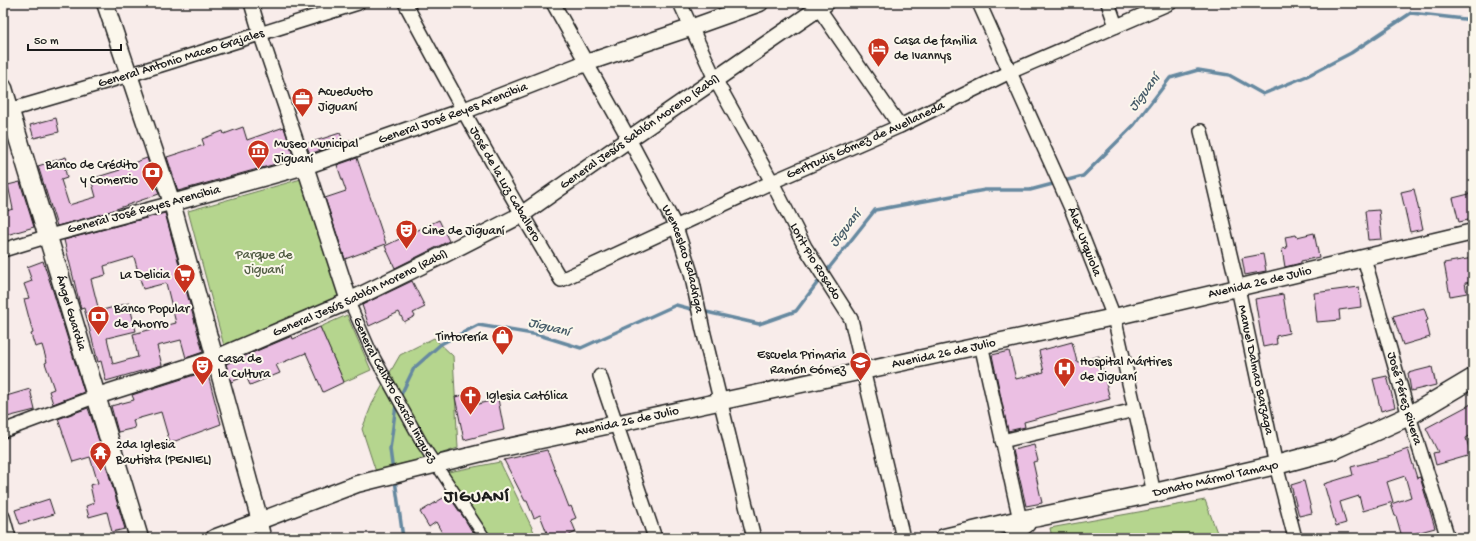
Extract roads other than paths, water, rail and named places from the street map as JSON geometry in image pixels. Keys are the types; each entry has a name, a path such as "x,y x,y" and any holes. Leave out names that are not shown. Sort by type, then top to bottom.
{"main road":[{"name":"Ángel Guardia","path":"3,88 6,111 49,236 139,538"},
{"name":"Donato Mármol Tamayo","path":"944,538 1021,525 1038,517 1154,493 1276,465 1336,449 1409,416 1473,378"}],"street":[{"path":"105,3 172,203 216,358 234,432 264,538"},
{"name":"General Calixto García Íñiguez","path":"251,3 350,300 371,351 423,445 485,538"},
{"name":"General Antonio Maceo Grajales","path":"6,111 129,75 358,3"},
{"name":"José de la Luz Caballero","path":"406,3 463,111 521,215 561,280"},
{"name":"Wenceslao Saladriga","path":"553,3 629,138 676,227 691,273 703,330 754,538"},
{"name":"Lorit Pio Rosado","path":"680,3 690,28 715,79 772,182 805,248 851,319 903,538"},
{"name":"General José Reyes Arencibia","path":"3,250 305,166 463,111 586,63 760,3"},
{"name":"Álex Urquiola","path":"979,3 1071,208 1114,317 1154,493"},
{"path":"1108,3 1116,26"},
{"name":"Gertrudis Gómez de Avellaneda","path":"561,280 772,182 900,126 1010,72 1170,3"},
{"path":"820,5 900,126"},
{"name":"General Jesús Sablón Moreno (Rabí)","path":"3,431 97,396 216,358 350,300 521,215 820,5"},
{"name":"Manuel Dalmao Barzaga","path":"1201,131 1238,288 1276,465 1295,538"},
{"name":"Avenida 26 de Julio","path":"214,538 357,484 494,450 721,402 981,344 1114,317 1473,232"},
{"name":"José Pérez Rivera","path":"1364,258 1409,416 1448,538"},
{"path":"981,344 1021,525 1011,538"},
{"path":"600,376 654,538"},
{"path":"1002,441 1135,410"},
{"path":"3,517 9,538"}],"waterway":[{"name":"Jiguaní","path":"825,273 875,210 985,190 1030,190 1083,176 1134,125 1170,78 1198,70 1229,75 1263,94 1307,76 1351,53 1411,13 1473,20"},
{"name":"Jiguaní","path":"702,311 759,324 796,311 821,278"},
{"name":"Jiguaní","path":"393,472 390,449 396,405 414,368 441,344 478,325 539,335 581,348 676,305 695,310"},
{"name":"Jiguaní","path":"395,480 403,538"}],"place":[{"name":"Casa de familia de Ivannys","path":"878,68"},
{"name":"Acueducto Jiguaní","path":"302,118"},
{"name":"Museo Municipal Jiguaní","path":"258,170"},
{"name":"Banco de Crédito y Comercio","path":"153,192"},
{"name":"Cine de Jiguaní","path":"407,250"},
{"name":"La Delicia","path":"185,294"},
{"name":"Banco Popular de Ahorro","path":"98,336"},
{"name":"Tintorería","path":"503,356"},
{"name":"Escuela Primaria Ramón Gómez","path":"861,382"},
{"name":"Casa de la Cultura","path":"202,386"},
{"name":"Hospital Mártires de Jiguaní","path":"1065,388"},
{"name":"Iglesia Católica","path":"470,416"},
{"name":"2da Iglesia Bautista (PENIEL)","path":"101,472"}],"district":[{"name":"JIGUANÍ","path":"477,498"}],"park label":[{"name":"Parque de Jiguaní","path":"264,262"}]}
